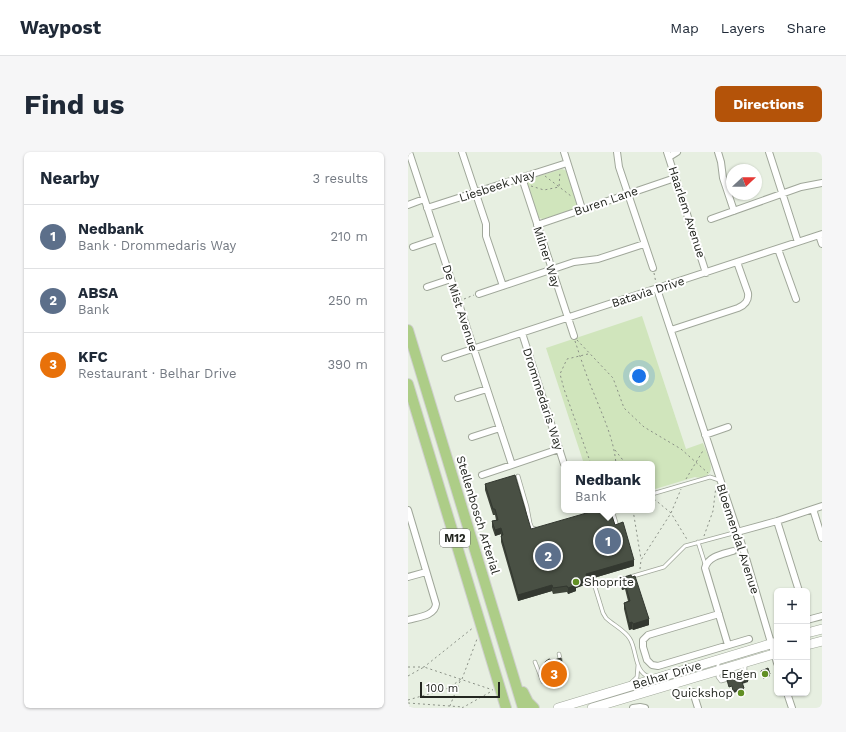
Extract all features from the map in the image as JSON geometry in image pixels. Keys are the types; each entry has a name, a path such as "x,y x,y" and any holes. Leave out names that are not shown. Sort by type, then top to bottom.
{"main road":[{"name":"Stellenbosch Arterial","path":"408,330 523,708"},
{"name":"M12","path":"408,384 506,708"},
{"path":"810,632 822,628"},
{"path":"810,644 822,641"},
{"name":"Belhar Drive","path":"558,708 774,642"},
{"name":"Belhar Drive","path":"592,708 745,662 774,657"},
{"path":"512,669 528,702 534,708"},
{"path":"501,708 502,693"}],"street":[{"name":"De Mist Avenue","path":"409,152 410,161 438,239 512,465"},
{"path":"462,152 486,224 485,231 487,240 503,286"},
{"path":"564,152 582,209"},
{"path":"618,152 619,167 653,268"},
{"path":"668,154 677,152"},
{"path":"718,152 723,178 734,211"},
{"path":"769,152 798,242"},
{"name":"Haarlem Avenue","path":"668,154 706,273"},
{"name":"Liesbeek Way","path":"427,208 567,163"},
{"name":"Milner Way","path":"522,178 574,336"},
{"name":"Buren Lane","path":"537,225 675,178"},
{"path":"711,219 809,185 822,183"},
{"path":"408,205 424,199"},
{"path":"820,235 822,244"},
{"name":"Batavia Drive","path":"445,358 820,235"},
{"path":"414,247 438,239"},
{"path":"479,294 580,261 598,259 644,244"},
{"path":"778,249 796,299"},
{"path":"671,330 738,308 747,302 748,293 737,262"},
{"path":"427,287 451,279"},
{"name":"Bloemendal Avenue","path":"657,289 709,446 717,479 737,532 774,642"},
{"name":"Drommedaris Way","path":"522,333 563,461"},
{"path":"458,398 487,389"},
{"path":"705,435 728,427"},
{"path":"472,438 500,428"},
{"path":"482,475 559,449"},
{"path":"737,532 822,506"},
{"path":"813,509 822,538"},
{"path":"408,510 436,604 435,609 430,613 408,620"},
{"path":"777,521 798,588"},
{"path":"728,645 705,569 705,564 711,558 734,551"},
{"path":"408,577 426,572"},
{"path":"719,614 648,635 643,640 646,660 652,665 658,666 749,638"},
{"path":"810,618 822,616"},
{"path":"693,692 698,708"},
{"path":"788,696 792,708"},
{"path":"633,708 645,708"}],"lane":[{"path":"710,477 716,470"},
{"path":"518,476 532,528 536,530 540,529"},
{"path":"655,495 710,477 717,479"},
{"path":"613,513 617,526"},
{"path":"630,577 664,567 682,548 698,542 737,532"},
{"path":"698,542 705,564"},
{"path":"595,587 606,618 630,639 642,672 653,678 661,677"},
{"path":"535,662 543,682 563,678 564,676 559,654"},
{"path":"718,659 718,670"},
{"path":"624,688 637,676 638,664"}],"path":[{"path":"559,187 560,165"},
{"path":"542,171 544,175 574,198 578,197"},
{"path":"524,186 526,185 544,190 559,187"},
{"path":"653,268 656,277 657,289"},
{"path":"458,301 479,294"},
{"path":"574,336 588,354 613,378 624,408 644,427 681,449 710,477"},
{"path":"574,336 580,356 605,419 615,450 616,461"},
{"path":"588,354 567,359 560,374 590,461"},
{"path":"641,560 671,513 683,485 705,447 709,446"},
{"path":"615,450 624,461"},
{"path":"705,540 704,535 713,511 717,479"},
{"path":"655,499 671,513 690,545"},
{"path":"633,513 641,560 640,574"},
{"path":"408,676 424,667 474,627"},
{"path":"449,708 478,638"},
{"path":"408,666 424,667 494,690 463,708 408,702"},
{"path":"408,700 449,688 462,679"},
{"path":"408,706 412,708"}],"green space":[{"path":"562,169 567,171 577,206 574,209 543,219 539,218 527,182 530,179"},
{"path":"642,316 686,449 703,443 711,466 709,474 704,477 695,477 655,489 655,461 583,461 546,348"}],"building":[{"path":"515,475 531,529 587,513 611,513 615,525 623,522 634,560 586,574 587,578 568,588 567,586 553,588 552,585 518,595 501,536 503,535 501,528 495,530 492,521 498,520 485,484"},
{"path":"631,575 632,577 635,576 649,619 633,624 632,622 629,623 624,603 630,601 625,583 622,584 620,578"},
{"path":"561,658 563,670 548,676 545,662 549,659 554,660"},
{"name":"Engen","path":"768,668 770,674 763,677 761,671"},
{"path":"746,675 748,681 742,682 744,688 733,691 732,686 729,687 727,680"}],"place":[{"name":"Nedbank","path":"608,541"},
{"name":"ABSA","path":"548,556"},
{"name":"Shoprite","path":"576,582"},
{"name":"KFC","path":"554,674"},
{"name":"Engen","path":"765,674"},
{"name":"Quickshop","path":"741,693"}]}
